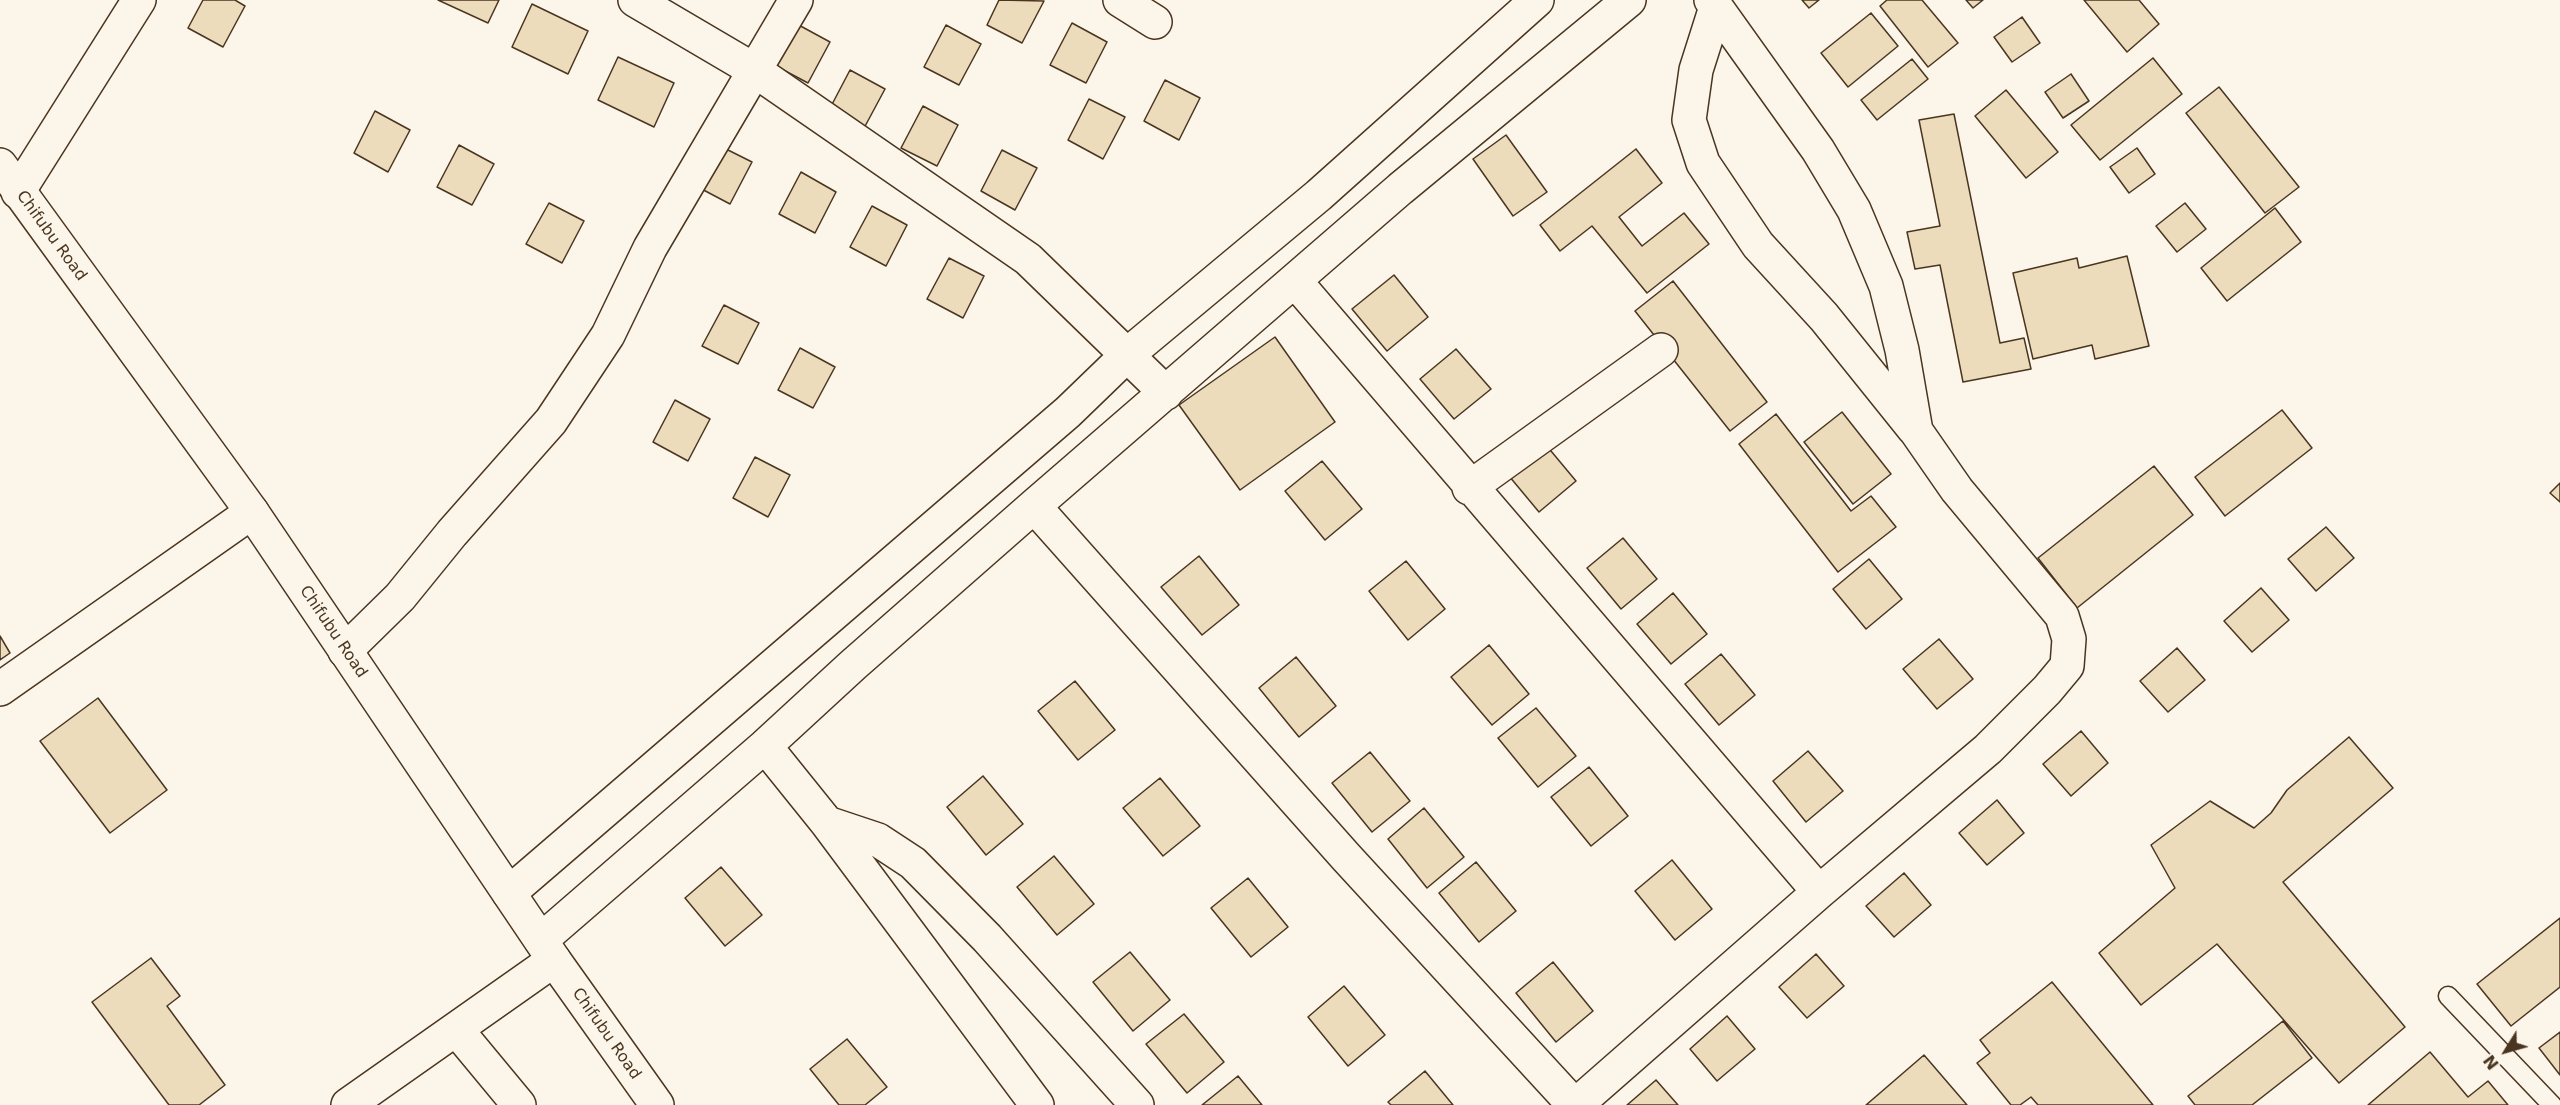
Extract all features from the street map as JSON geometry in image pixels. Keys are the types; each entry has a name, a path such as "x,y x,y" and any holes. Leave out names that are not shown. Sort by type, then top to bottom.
{"street":[{"path":"18,192 139,0"},
{"path":"635,0 754,70 1029,259 1166,393"},
{"path":"1120,0 1155,22"},
{"path":"509,893 1068,412 1128,356 1368,151 1536,0"},
{"path":"348,1105 456,1029 547,950 765,746 1034,506 1400,189 1629,0"},
{"path":"1714,3 1818,150 1854,210 1886,286 1902,350 1916,431"},
{"path":"1034,506 1346,857 1575,1105 1819,892 1988,749 2047,690 2067,666 2068,639 2062,616 1957,490 1916,431 1824,317 1758,245 1703,163 1689,120 1696,70 1714,3"},
{"path":"345,651 400,597 452,533 551,420 608,335 650,248 754,70 787,7"},
{"path":"1368,151 1400,189"},
{"name":"Chifubu Road","path":"0,165 252,512 547,950 657,1105"},
{"path":"1295,281 1469,488 1819,892"},
{"path":"1469,488 1661,350"},
{"path":"0,689 252,512"},
{"path":"886,568 922,605"},
{"path":"765,746 827,823 1037,1105"},
{"path":"827,823 878,840 913,863 987,938 1137,1105"},
{"path":"456,1029 519,1105"}],"lane":[{"path":"2448,996 2552,1105"}],"building":[{"path":"203,0 235,0 245,6 223,47 188,28"},
{"path":"438,0 499,0 488,23"},
{"path":"999,0 1044,1 1022,43 987,25"},
{"path":"1802,0 1819,0 1809,8"},
{"path":"1887,0 1922,0 1958,43 1928,67 1880,6"},
{"path":"1966,0 1983,0 1973,8"},
{"path":"2084,0 2139,0 2159,24 2127,52"},
{"path":"532,4 588,31 568,74 512,47"},
{"path":"1871,13 1898,46 1848,87 1821,53"},
{"path":"2022,17 2040,43 2012,62 1994,37"},
{"path":"795,23 830,42 808,83 774,65"},
{"path":"1072,23 1107,42 1086,83 1050,65"},
{"path":"946,25 981,44 959,85 924,67"},
{"path":"618,57 674,83 654,127 598,100"},
{"path":"2153,58 2182,94 2100,160 2071,125"},
{"path":"1912,59 1928,79 1877,120 1861,100"},
{"path":"850,70 885,89 863,130 828,112"},
{"path":"2071,74 2089,101 2063,118 2045,92"},
{"path":"1165,80 1200,98 1179,140 1144,121"},
{"path":"2219,87 2299,187 2265,213 2186,113"},
{"path":"2006,90 2058,152 2026,178 1975,116"},
{"path":"1089,99 1125,117 1103,159 1068,140"},
{"path":"923,106 958,125 937,166 901,148"},
{"path":"375,111 410,130 388,172 354,153"},
{"path":"1954,114 2000,343 2024,338 2031,369 1963,382 1940,265 1915,269 1907,232 1940,226 1919,120"},
{"path":"1506,135 1547,192 1513,216 1473,159"},
{"path":"716,144 752,162 730,204 694,185"},
{"path":"459,145 494,164 472,205 437,187"},
{"path":"2137,148 2155,174 2129,193 2110,167"},
{"path":"1636,149 1662,183 1619,217 1642,246 1684,213 1709,244 1647,293 1592,226 1560,251 1540,225"},
{"path":"1002,150 1037,168 1015,210 981,191"},
{"path":"801,172 836,192 815,233 779,214"},
{"path":"549,203 584,221 562,263 526,244"},
{"path":"2185,203 2206,229 2177,252 2156,226"},
{"path":"872,206 907,225 886,266 850,247"},
{"path":"2275,208 2301,242 2227,301 2201,268"},
{"path":"2127,256 2149,346 2095,359 2092,345 2033,359 2013,273 2077,258 2079,268"},
{"path":"949,258 984,276 963,318 927,299"},
{"path":"1394,275 1428,317 1387,351 1352,309"},
{"path":"1673,281 1767,402 1730,431 1635,311"},
{"path":"724,305 759,323 738,364 702,346"},
{"path":"1275,337 1335,422 1240,490 1179,405"},
{"path":"800,348 835,367 813,408 778,390"},
{"path":"1456,349 1491,389 1454,419 1420,379"},
{"path":"675,400 710,419 688,461 653,442"},
{"path":"2282,410 2312,448 2225,516 2195,477"},
{"path":"1842,412 1891,474 1853,504 1804,442"},
{"path":"1776,414 1851,511 1871,496 1896,527 1838,572 1739,444"},
{"path":"1536,433 1576,481 1539,512 1499,464"},
{"path":"755,457 790,475 768,517 733,498"},
{"path":"1322,461 1362,509 1325,540 1285,491"},
{"path":"2154,466 2193,515 2077,608 2038,558"},
{"path":"2560,483 2560,502 2550,493"},
{"path":"2326,527 2354,558 2316,591 2288,559"},
{"path":"1623,538 1657,579 1621,609 1587,568"},
{"path":"1199,556 1239,605 1202,635 1161,587"},
{"path":"1869,559 1902,599 1866,629 1833,589"},
{"path":"1406,561 1445,609 1408,640 1369,591"},
{"path":"2261,588 2289,620 2252,652 2224,621"},
{"path":"1673,593 1707,634 1671,664 1637,624"},
{"path":"0,636 10,653 0,660"},
{"path":"1939,639 1973,679 1937,709 1903,669"},
{"path":"1489,645 1529,694 1492,725 1451,677"},
{"path":"2177,648 2205,680 2168,712 2140,681"},
{"path":"1721,654 1755,695 1719,725 1685,684"},
{"path":"1296,657 1336,706 1299,737 1259,688"},
{"path":"1075,681 1115,730 1078,760 1038,711"},
{"path":"98,698 167,790 110,833 40,741"},
{"path":"1536,708 1576,756 1538,787 1498,738"},
{"path":"2081,731 2108,763 2071,796 2043,764"},
{"path":"2349,737 2393,788 2283,882 2405,1027 2339,1083 2217,944 2141,1005 2099,953 2175,888 2151,845 2210,801 2254,828 2271,813 2287,790"},
{"path":"1808,751 1843,791 1806,822 1773,781"},
{"path":"1370,752 1410,801 1372,832 1332,783"},
{"path":"1589,767 1628,816 1591,846 1551,797"},
{"path":"983,776 1023,824 986,855 947,807"},
{"path":"1160,778 1200,826 1163,856 1123,808"},
{"path":"1997,800 2024,833 1987,865 1959,833"},
{"path":"1424,808 1464,857 1427,888 1388,839"},
{"path":"1054,856 1094,904 1057,935 1017,887"},
{"path":"1672,860 1712,909 1675,940 1635,891"},
{"path":"1476,862 1516,911 1479,942 1439,893"},
{"path":"721,867 762,915 725,946 685,898"},
{"path":"1904,873 1931,905 1894,937 1866,906"},
{"path":"1248,878 1288,927 1251,957 1211,908"},
{"path":"2560,918 2560,987 2511,1026 2477,984"},
{"path":"1130,952 1170,1000 1133,1031 1093,982"},
{"path":"1816,954 1844,986 1807,1018 1779,987"},
{"path":"151,958 180,996 167,1006 225,1085 199,1105 169,1105 92,1002"},
{"path":"1553,962 1593,1011 1556,1042 1516,993"},
{"path":"2052,982 2153,1105 2038,1105 2031,1097 2020,1105 2011,1105 1977,1063 1990,1053 1980,1040"},
{"path":"1344,986 1385,1035 1348,1066 1308,1017"},
{"path":"1184,1014 1224,1062 1187,1093 1146,1044"},
{"path":"1727,1016 1755,1049 1717,1081 1690,1049"},
{"path":"2283,1021 2312,1058 2252,1105 2195,1105 2188,1096"},
{"path":"2560,1032 2560,1075 2539,1048"},
{"path":"847,1039 887,1087 865,1105 839,1105 810,1069"},
{"path":"2430,1052 2468,1097 2488,1081 2508,1105 2368,1105"},
{"path":"1924,1055 1967,1105 1866,1105"},
{"path":"1425,1071 1453,1105 1391,1105 1388,1102"},
{"path":"1238,1076 1262,1105 1202,1105"},
{"path":"1656,1080 1678,1105 1627,1105"}]}
